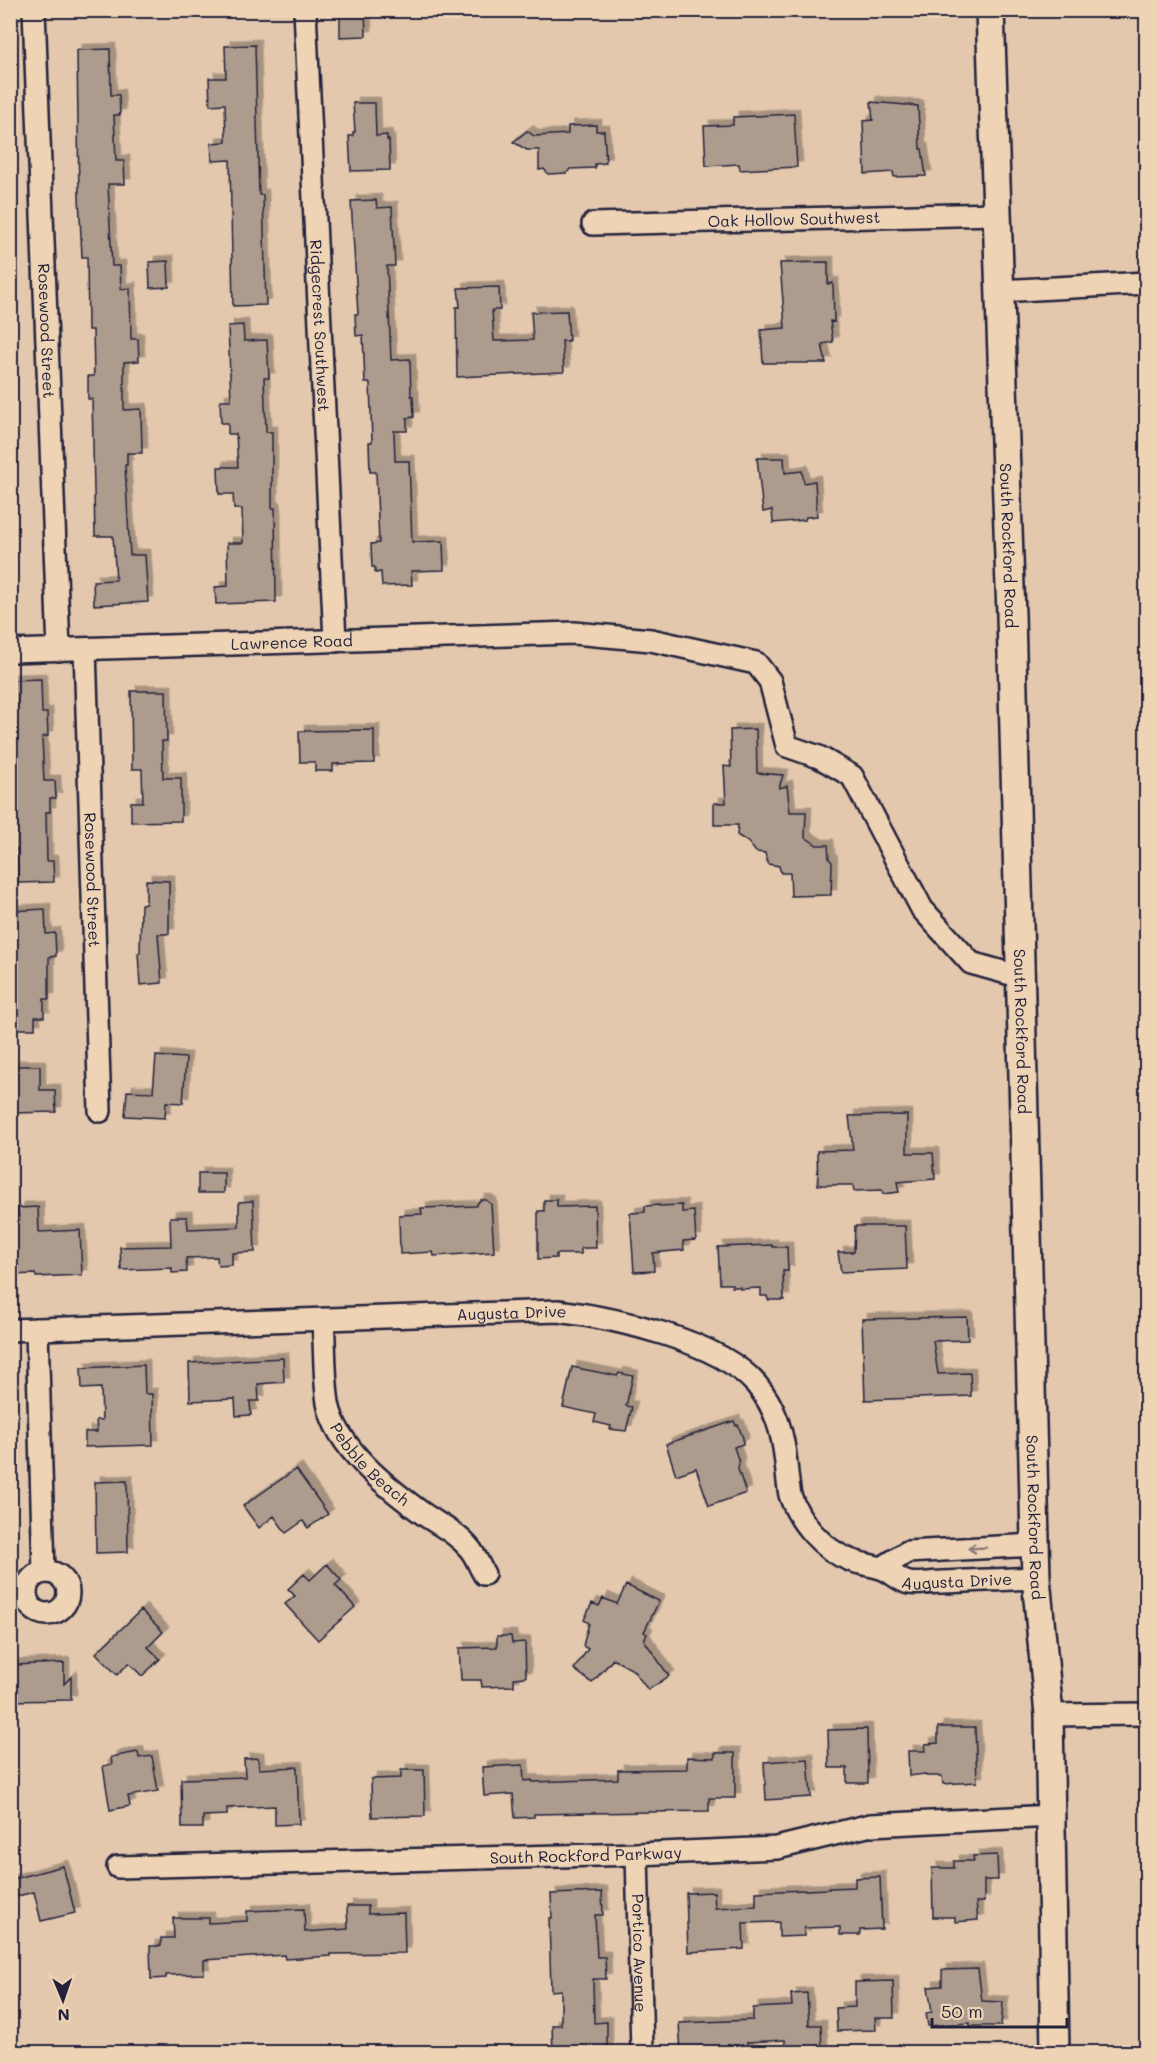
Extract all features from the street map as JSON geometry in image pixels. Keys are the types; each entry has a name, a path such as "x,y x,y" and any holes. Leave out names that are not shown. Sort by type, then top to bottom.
{"street":[{"name":"Rosewood Street","path":"34,10 59,650"},
{"name":"Ridgecrest Southwest","path":"305,10 335,641"},
{"name":"South Rockford Road","path":"990,10 1011,615 1036,1578 1049,1716 1056,2052"},
{"name":"Oak Hollow Southwest","path":"593,224 996,214"},
{"path":"1000,291 1146,284"},
{"name":"Lawrence Road","path":"10,651 574,633 651,640 756,663 770,681 787,746 819,757 852,776 922,909 971,963 1021,977"},
{"name":"Rosewood Street","path":"85,649 100,1112"},
{"name":"Augusta Drive","path":"10,1330 558,1311 610,1319 690,1343 739,1368 755,1383 772,1409 783,1438 790,1493 797,1512 822,1543 834,1552 849,1560 882,1568 908,1583 1036,1578"},
{"name":"Pebble Beach","path":"323,1320 329,1404 337,1426 350,1447 365,1466 394,1491 423,1514 455,1534 471,1550 484,1574"},
{"path":"37,1329 44,1572"},
{"name":"Augusta Drive","path":"882,1568 907,1552 1035,1545"},
{"path":"1049,1716 1146,1714"},
{"name":"South Rockford Parkway","path":"118,1867 637,1854 777,1848 871,1825 1052,1816"},
{"name":"Portico Avenue","path":"637,1854 642,2052"}],"building":[{"path":"340,10 365,10 366,36 340,37"},
{"path":"255,45 259,195 263,195 266,305 233,306 230,160 212,161 211,143 226,142 225,104 210,105 209,78 226,78 225,46"},
{"path":"110,49 111,95 119,95 120,115 114,115 116,161 124,161 125,184 108,184 112,266 120,266 121,289 130,288 131,339 138,339 139,361 124,362 124,410 141,409 142,453 127,453 127,465 125,465 130,555 145,555 148,602 94,605 93,581 116,580 113,536 95,536 92,399 88,399 88,376 94,376 93,330 88,330 87,257 82,257 77,50"},
{"path":"871,102 918,106 920,149 922,149 926,176 894,177 893,172 865,174 863,121 873,120"},
{"path":"353,103 375,103 376,136 387,135 390,170 351,171 349,136 353,136 355,132"},
{"path":"794,114 797,167 740,170 739,164 706,166 704,126 733,125 733,117"},
{"path":"596,125 596,131 604,131 606,163 595,164 595,168 570,169 567,173 548,174 544,169 539,170 539,150 527,150 513,142 527,131 534,136 568,134 568,126"},
{"path":"376,200 377,208 392,207 395,266 387,266 391,360 410,359 411,396 413,396 414,417 407,418 407,431 394,431 395,461 409,461 412,542 443,541 444,570 411,571 412,585 382,586 381,572 375,573 375,567 372,567 371,544 379,543 376,472 370,472 369,442 372,442 370,383 365,383 363,335 356,336 355,314 358,314 351,201"},
{"path":"168,261 169,287 150,288 149,262"},
{"path":"828,262 828,284 833,283 834,322 830,321 833,342 822,344 826,363 763,363 761,330 785,328 780,263"},
{"path":"499,287 500,310 492,310 494,341 533,340 531,312 567,311 569,341 562,341 564,372 457,377 456,307 460,307 458,288"},
{"path":"243,325 244,341 267,340 269,378 264,378 266,432 272,432 276,602 216,604 215,587 228,586 227,543 243,543 242,509 234,509 233,494 219,494 218,467 238,467 236,434 228,434 228,423 221,423 220,400 231,400 228,326"},
{"path":"757,458 784,458 785,473 802,471 804,483 815,481 817,516 806,517 805,520 773,523 772,510 763,512"},
{"path":"41,679 42,713 47,713 48,736 42,737 44,781 55,781 56,798 50,798 50,812 46,812 47,861 53,861 54,882 18,883 17,849 10,849 10,774 17,774 16,738 10,738 10,680"},
{"path":"131,691 166,691 167,741 162,741 163,778 181,778 181,821 131,822 131,802 143,802 142,769 132,769"},
{"path":"756,729 757,773 783,775 779,788 787,786 790,812 806,812 805,837 817,845 828,845 829,859 832,862 831,895 791,896 790,873 781,873 779,866 768,864 765,853 756,852 748,842 737,835 738,825 714,825 714,803 726,803 724,766 731,767 730,730"},
{"path":"374,730 374,763 333,764 333,771 315,771 315,762 300,762 299,731"},
{"path":"146,880 169,881 169,934 158,934 162,983 140,985 138,953 140,953 141,904 146,904"},
{"path":"45,909 46,934 55,933 56,956 49,957 49,999 44,999 44,1017 35,1017 35,1029 10,1029 10,911"},
{"path":"156,1056 186,1058 183,1103 166,1102 165,1118 125,1116 127,1091 153,1092"},
{"path":"12,1066 40,1066 40,1090 55,1090 56,1112 13,1113"},
{"path":"907,1115 907,1153 933,1153 935,1179 897,1182 899,1192 883,1194 882,1190 854,1191 853,1185 818,1185 817,1151 853,1150 849,1116"},
{"path":"198,1173 224,1173 224,1193 198,1193"},
{"path":"480,1200 486,1200 491,1204 494,1252 434,1256 433,1252 400,1254 399,1215 422,1214 421,1208 476,1206"},
{"path":"544,1200 557,1200 557,1207 595,1206 596,1248 581,1248 581,1254 556,1254 556,1258 538,1259 538,1211 544,1211"},
{"path":"253,1201 255,1252 232,1253 232,1265 218,1266 217,1257 186,1258 187,1272 172,1273 172,1268 121,1270 120,1247 171,1246 170,1217 187,1217 188,1229 239,1227 239,1202"},
{"path":"682,1205 682,1212 694,1211 696,1240 683,1241 684,1250 653,1253 654,1271 634,1272 630,1213 645,1212 645,1206"},
{"path":"38,1207 39,1232 80,1230 82,1275 36,1277 35,1274 10,1275 10,1221 19,1220 18,1208"},
{"path":"855,1226 905,1226 907,1269 841,1272 838,1252 854,1252"},
{"path":"772,1245 772,1247 787,1247 788,1271 783,1271 784,1300 768,1300 767,1296 761,1296 761,1288 740,1289 740,1287 732,1287 732,1284 720,1284 718,1247"},
{"path":"967,1317 968,1340 933,1341 938,1374 970,1373 971,1396 865,1400 862,1319"},
{"path":"283,1358 284,1382 258,1384 259,1401 250,1401 251,1415 236,1416 235,1399 190,1401 189,1363"},
{"path":"144,1365 145,1394 152,1394 153,1445 85,1447 85,1432 97,1432 96,1420 102,1420 101,1388 82,1389 81,1368"},
{"path":"572,1367 617,1376 619,1373 633,1376 626,1406 632,1407 626,1431 610,1429 611,1426 594,1422 596,1414 563,1407"},
{"path":"734,1421 743,1438 743,1444 734,1447 746,1493 709,1506 696,1468 676,1475 666,1444"},
{"path":"296,1469 328,1514 308,1528 303,1521 286,1533 274,1516 259,1528 243,1506"},
{"path":"127,1481 128,1552 96,1553 95,1482"},
{"path":"327,1564 341,1580 335,1585 355,1607 318,1640 285,1604 295,1596 288,1589 304,1574 310,1580"},
{"path":"626,1585 659,1601 644,1632 647,1634 644,1640 669,1676 648,1690 633,1670 613,1659 592,1683 574,1669 588,1649 583,1646 589,1623 584,1620 592,1603 599,1606 603,1598 617,1604"},
{"path":"141,1610 163,1632 148,1647 160,1659 142,1676 129,1663 117,1675 96,1653"},
{"path":"497,1636 511,1636 512,1643 525,1642 526,1677 514,1678 514,1686 482,1687 481,1680 461,1680 459,1648 497,1647"},
{"path":"64,1663 64,1684 71,1677 71,1700 10,1701 10,1665"},
{"path":"938,1727 975,1727 977,1782 943,1784 942,1776 926,1776 925,1774 909,1776 908,1751 926,1751 925,1744 938,1743"},
{"path":"867,1729 868,1783 847,1783 847,1768 829,1768 828,1730"},
{"path":"138,1752 139,1758 152,1756 158,1791 128,1796 130,1806 110,1810 103,1766 112,1764 111,1757"},
{"path":"715,1753 735,1753 735,1798 709,1798 709,1811 534,1814 534,1817 515,1818 513,1794 484,1796 482,1767 523,1765 524,1781 532,1780 532,1782 618,1779 618,1770 687,1769 687,1757 715,1758"},
{"path":"258,1758 259,1769 297,1767 299,1824 275,1825 275,1806 227,1808 227,1815 203,1816 203,1828 182,1828 181,1779 245,1777 244,1759"},
{"path":"808,1759 811,1797 766,1800 764,1762"},
{"path":"401,1770 424,1770 425,1816 372,1817 371,1779 401,1778"},
{"path":"997,1855 998,1880 984,1880 984,1902 976,1902 978,1920 955,1922 955,1917 933,1917 932,1868 954,1868 954,1861 974,1861 973,1856"},
{"path":"63,1866 75,1913 41,1921 34,1892 10,1898 10,1880"},
{"path":"880,1877 882,1929 860,1930 860,1935 840,1935 840,1927 804,1928 804,1936 779,1937 779,1922 743,1923 744,1949 688,1952 686,1893 714,1892 715,1908 756,1906 756,1892 855,1887 855,1878"},
{"path":"602,1892 603,1915 595,1915 597,1957 605,1957 606,1979 593,1979 594,2023 607,2022 607,2052 553,2052 552,2025 561,2025 561,1990 551,1991 549,1918 552,1918 551,1894"},
{"path":"347,1906 368,1906 368,1914 404,1913 405,1953 331,1954 331,1956 285,1959 284,1955 204,1960 204,1974 166,1975 166,1978 151,1979 150,1946 161,1946 161,1938 174,1938 173,1918 209,1918 209,1923 247,1921 247,1911 304,1909 305,1932 348,1929"},
{"path":"978,1969 982,2001 1003,2002 1001,2026 970,2026 970,2023 928,2026 926,2013 932,2012 928,1987 942,1986 942,1970"},
{"path":"893,1981 894,2018 875,2018 876,2030 837,2031 836,2008 855,2007 855,1982"},
{"path":"807,1993 809,2025 821,2025 822,2050 786,2052 785,2040 747,2042 747,2052 681,2052 679,2023 753,2020 753,2008 792,2006 791,1994"}]}
